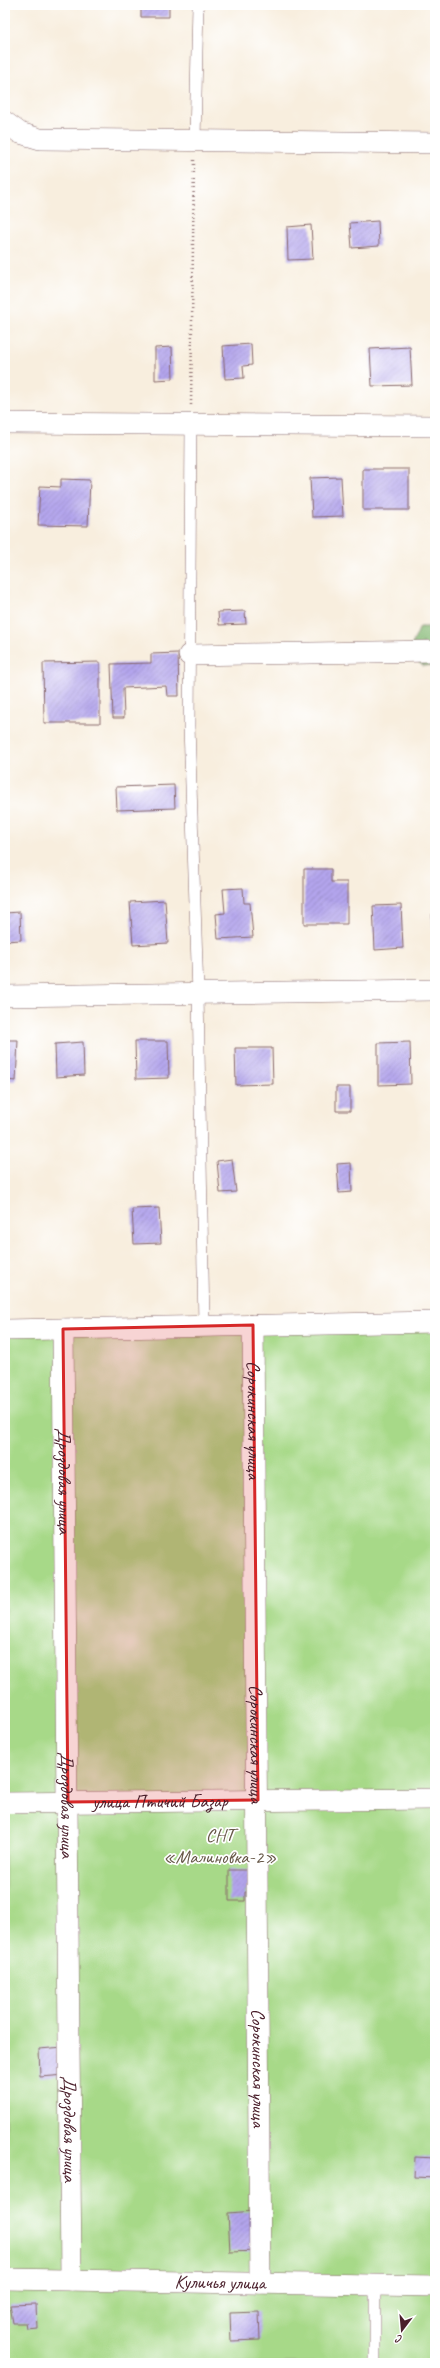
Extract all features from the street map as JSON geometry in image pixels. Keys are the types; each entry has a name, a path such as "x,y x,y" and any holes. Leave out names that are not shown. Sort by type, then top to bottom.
{"street":[{"path":"5,122 20,133 40,139 435,143"},
{"path":"5,423 435,426"},
{"path":"189,655 435,651"},
{"path":"5,996 435,990"},
{"path":"5,1330 435,1322"},
{"name":"Сорокинская улица","path":"253,1325 258,1800 260,2284"},
{"name":"Дроздовая улица","path":"62,1329 68,1802 71,2280"},
{"name":"улица Птичий Базар","path":"5,1803 435,1799"},
{"name":"Куличья улица","path":"5,2279 435,2286"}],"lane":[{"path":"195,140 198,5"},
{"path":"191,425 189,726 198,993 204,1326"},
{"path":"375,2285 375,2363"}],"path":[{"path":"191,425 195,140"}],"highlighted area":[{"path":"253,1325 258,1800 68,1802 63,1329"}],"green space":[{"path":"420,627 435,627 435,665 423,666 414,658 410,649"},
{"name":"СНТ «Малиновка-2»","path":"435,1322 435,2363 5,2363 5,1330"}],"building":[{"path":"141,5 169,5 169,17 141,17"},
{"path":"378,221 379,246 352,248 350,223"},
{"path":"311,225 313,259 288,260 287,227"},
{"path":"251,344 252,365 243,366 244,378 225,379 223,346"},
{"path":"172,347 173,379 155,380 155,348"},
{"path":"410,347 412,385 372,386 370,349"},
{"path":"363,469 409,469 409,510 363,510"},
{"path":"341,477 343,516 312,517 310,478"},
{"path":"61,479 90,480 88,526 38,525 40,486 61,487"},
{"path":"245,611 246,624 219,625 218,612"},
{"path":"178,653 179,696 167,696 166,686 123,688 124,718 113,718 111,664 151,663 151,654"},
{"path":"100,662 100,723 44,723 43,663"},
{"path":"174,785 175,808 117,810 116,787"},
{"path":"304,869 331,869 331,882 347,882 347,924 304,924"},
{"path":"243,888 244,903 250,903 253,937 218,939 216,914 225,913 223,889"},
{"path":"165,900 168,943 133,945 130,902"},
{"path":"401,905 403,948 375,950 373,906"},
{"path":"20,912 21,940 5,941 5,913"},
{"path":"432,914 435,914 435,945 434,945"},
{"path":"5,1040 18,1040 16,1081 5,1080"},
{"path":"135,1041 168,1041 169,1078 136,1079"},
{"path":"83,1042 84,1075 56,1077 55,1044"},
{"path":"410,1042 411,1084 378,1085 378,1043"},
{"path":"235,1048 272,1048 273,1084 236,1085"},
{"path":"336,1087 350,1087 350,1111 336,1111"},
{"path":"232,1159 236,1192 220,1193 217,1161"},
{"path":"351,1163 352,1192 339,1193 337,1164"},
{"path":"159,1208 161,1243 134,1244 132,1209"},
{"path":"229,1870 253,1870 253,1892 245,1892 245,1901 229,1901"},
{"path":"64,2047 66,2075 40,2077 39,2049"},
{"path":"415,2157 435,2158 435,2178 414,2177"},
{"path":"255,2211 257,2251 230,2252 228,2213"},
{"path":"36,2304 37,2328 27,2329 26,2323 13,2323 10,2305"},
{"path":"259,2312 260,2340 231,2341 230,2313"}]}
